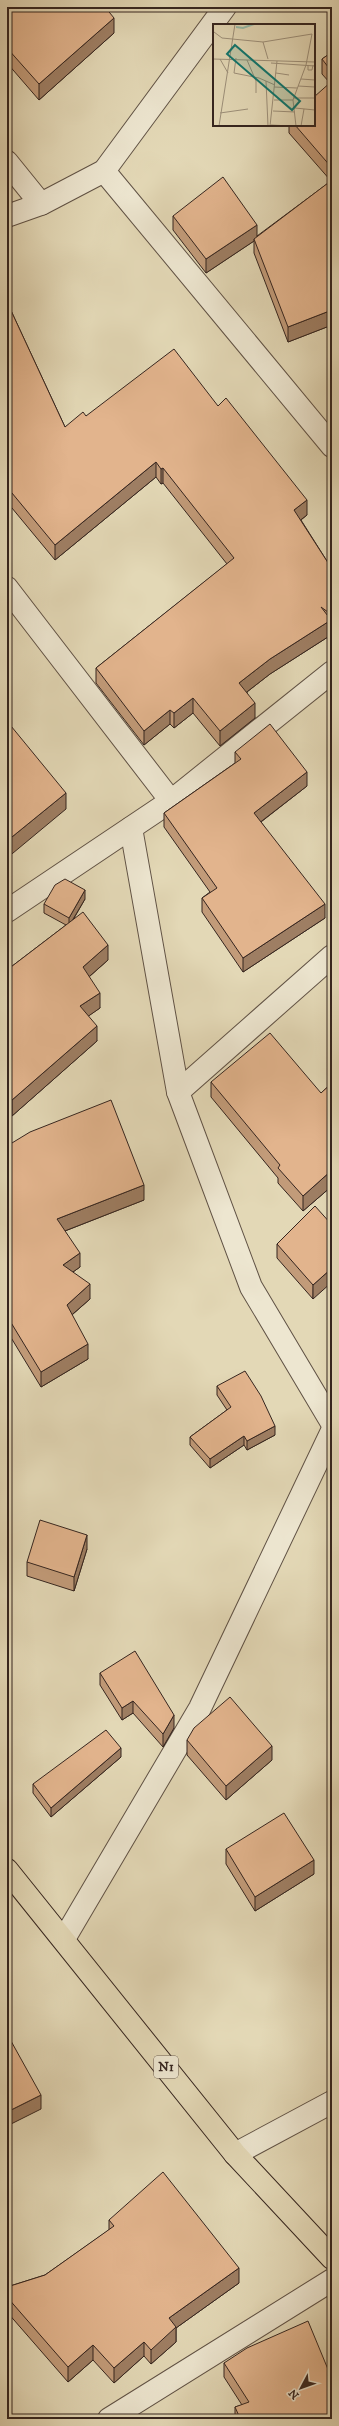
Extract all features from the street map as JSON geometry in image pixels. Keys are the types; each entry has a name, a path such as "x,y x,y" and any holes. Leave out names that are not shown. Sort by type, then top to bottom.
{"highway":[{"name":"N1","path":"7,1870 64,1939 235,2154 332,2258"}],"street":[{"path":"7,216 42,204 104,171 225,7"},
{"path":"7,162 42,204"},
{"path":"104,171 332,446"},
{"path":"7,588 171,801"},
{"path":"7,911 171,801 332,672"},
{"path":"131,828 178,1092 251,1288 332,1423"},
{"path":"178,1092 332,956"},
{"path":"64,1939 200,1708 332,1431"},
{"path":"235,2154 332,2102"},
{"path":"109,2419 332,2280"}],"building":[{"path":"7,7 105,7 114,18 39,84 7,48"},
{"path":"332,52 332,72 322,59"},
{"path":"332,81 332,168 296,126 315,126 315,96"},
{"path":"223,177 257,225 206,259 173,216"},
{"path":"332,180 332,310 288,327 254,239"},
{"path":"7,302 65,427 83,412 86,416 174,349 218,406 226,398 307,500 294,510 332,569 332,615 321,607 331,620 270,659 239,683 255,703 220,731 193,698 174,713 170,710 144,731 96,668 234,558 163,468 161,469 156,462 55,545 7,487"},
{"path":"270,724 307,772 254,813 325,904 243,958 202,898 217,888 164,813 241,759 235,752"},
{"path":"11,726 66,793 7,841 7,729"},
{"path":"65,879 85,890 69,918 44,904 55,885"},
{"path":"83,912 108,945 83,967 100,993 80,1006 97,1026 12,1100 7,1093 7,970"},
{"path":"270,1033 321,1093 332,1083 332,1170 303,1196 278,1168 280,1165 211,1082"},
{"path":"111,1100 144,1185 57,1219 80,1253 63,1265 90,1284 67,1305 88,1344 41,1372 7,1316 7,1146 30,1132"},
{"path":"315,1206 332,1225 332,1268 313,1285 277,1244"},
{"path":"245,1371 261,1396 275,1426 247,1441 244,1436 210,1459 190,1437 231,1407 217,1386"},
{"path":"40,1520 87,1535 74,1577 27,1562"},
{"path":"135,1651 174,1715 163,1734 133,1701 122,1708 100,1673"},
{"path":"230,1697 272,1746 226,1786 187,1740 194,1728"},
{"path":"106,1730 121,1748 51,1808 33,1784"},
{"path":"284,1813 314,1860 255,1897 226,1849"},
{"path":"11,2041 41,2095 7,2112 7,2043"},
{"path":"163,2172 239,2268 169,2318 176,2327 151,2350 144,2342 114,2368 93,2345 68,2367 7,2297 7,2287 45,2275 114,2226 109,2220"},
{"path":"308,2321 332,2379 332,2419 231,2419 239,2416 235,2407 249,2402 224,2363 247,2348"}]}
